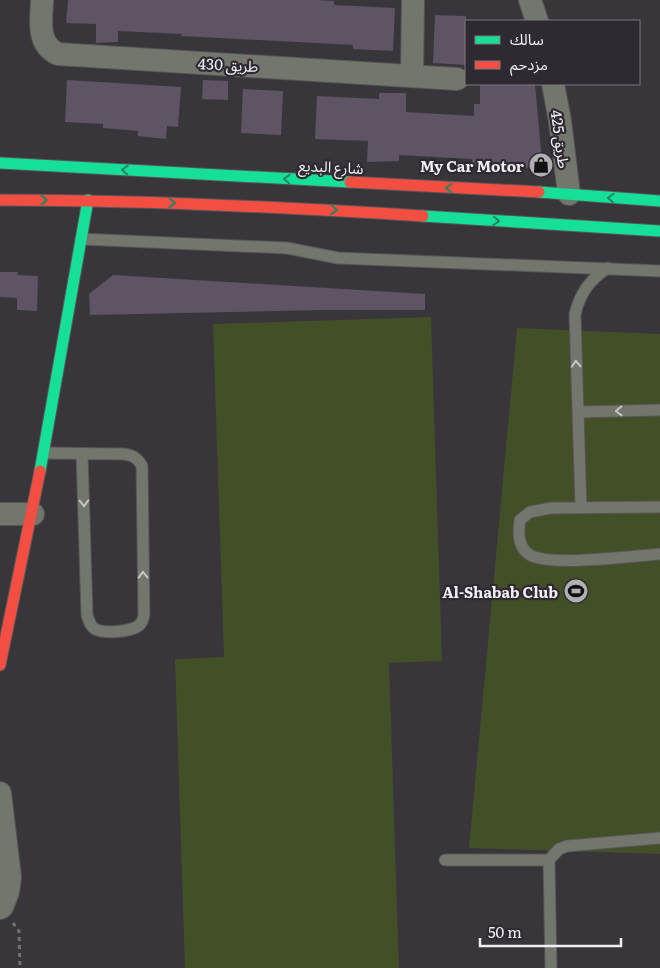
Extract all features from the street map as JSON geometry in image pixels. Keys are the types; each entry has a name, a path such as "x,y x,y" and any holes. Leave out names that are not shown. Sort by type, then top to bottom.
{"main road":[{"name":"شارع البديع","path":"0,163 569,194 660,201"},
{"path":"0,200 88,200 290,207 660,231"},
{"path":"0,665 33,514 88,200"}],"street":[{"path":"412,76 413,0"},
{"path":"530,0 537,20"},
{"name":"طريق 430","path":"42,2 42,39 46,45 58,54 456,79"},
{"name":"طريق 425","path":"553,85 560,121 569,194"},
{"path":"0,514 33,514"},
{"path":"0,793 10,877 8,892 1,907"}],"lane":[{"path":"82,239 287,248 338,258 660,271"},
{"path":"582,508 575,314 582,294 588,284 608,268"},
{"path":"579,412 660,410"},
{"path":"44,453 122,454 133,456 139,460 142,466 144,615 141,623 136,628 116,632 97,630 91,626 87,615 82,454"},
{"path":"660,507 551,508 530,512 520,520 518,532 521,545 529,554 557,561 660,554"},
{"path":"550,968 549,860 558,849 567,846 660,838"},
{"path":"445,860 549,860"}],"path":[{"path":"1,907 19,931 20,968"}],"green space":[{"path":"431,317 442,661 389,663 399,968 185,968 175,659 224,657 213,324"},
{"name":"Al-Shabab Club","path":"517,328 660,334 660,854 469,848"}],"building":[{"path":"68,0 317,0 334,1 334,5 395,8 393,51 353,49 353,45 118,31 118,42 96,43 96,24 66,23"},
{"path":"435,15 466,16 465,65 433,63"},
{"path":"67,80 181,87 178,127 167,126 166,139 138,136 138,131 103,128 103,124 65,122"},
{"path":"203,80 228,81 228,100 202,99"},
{"path":"480,85 535,85 542,161 536,168 472,166 472,159 399,155 399,161 367,162 368,141 315,139 317,96 379,99 379,93 406,93 406,112 474,116 474,104 480,104"},
{"path":"243,89 283,91 281,135 241,133"},
{"path":"0,272 18,272 17,275 38,276 37,311 17,310 17,298 0,297"},
{"path":"113,275 425,294 425,310 323,310 90,315 89,294"}],"traffic: fast":[{"path":"0,163 350,182"},
{"path":"539,192 660,201"},
{"path":"40,471 88,200"},
{"path":"423,216 660,231"}],"traffic: jam":[{"path":"350,182 539,192"},
{"path":"0,200 212,205 423,216"},
{"path":"0,665 40,471"}],"place":[{"name":"My Car Motor","path":"541,165"},
{"name":"Al-Shabab Club","path":"576,591"}]}
